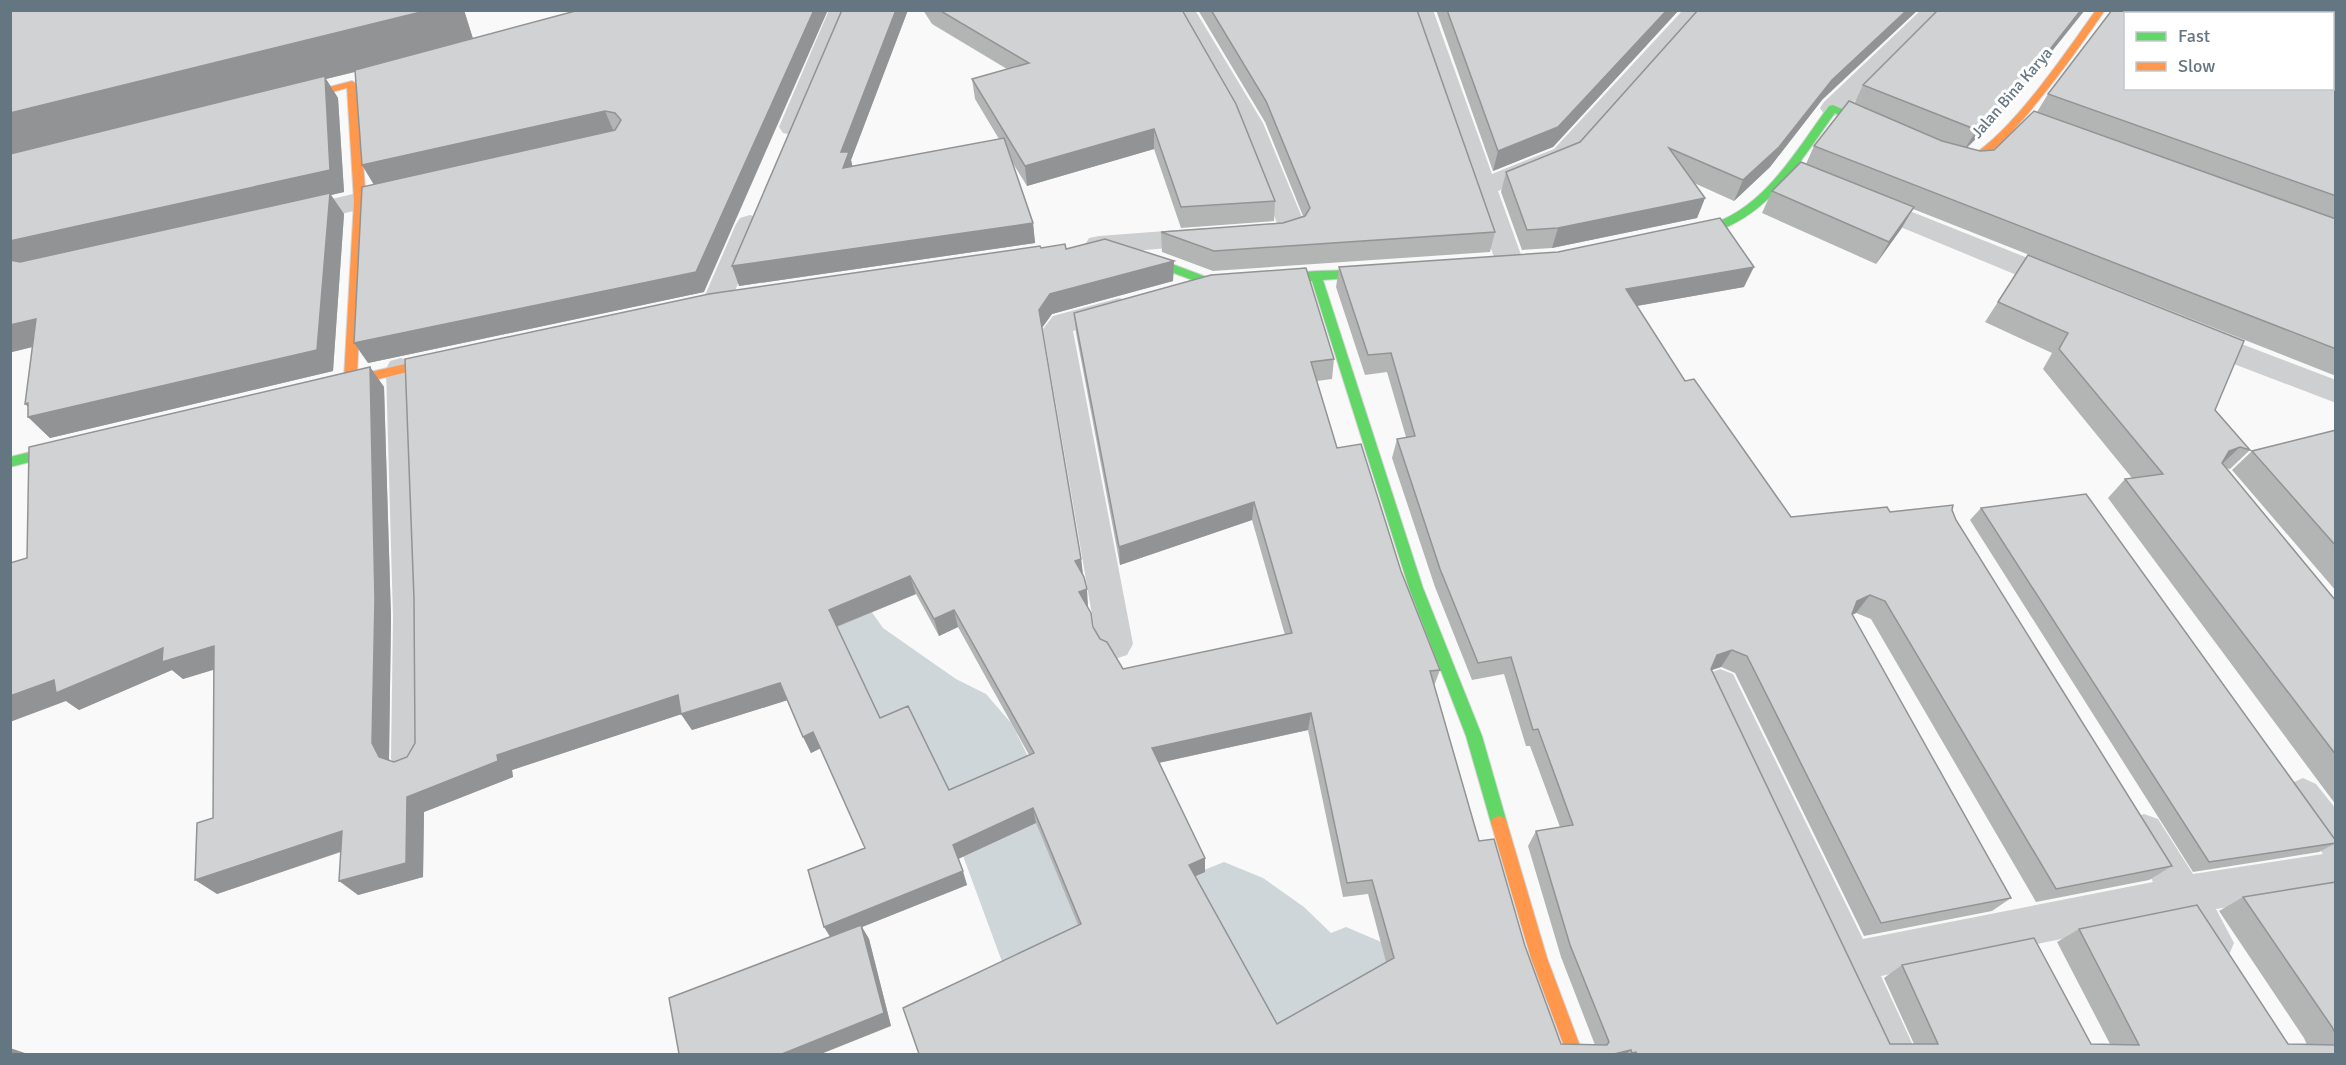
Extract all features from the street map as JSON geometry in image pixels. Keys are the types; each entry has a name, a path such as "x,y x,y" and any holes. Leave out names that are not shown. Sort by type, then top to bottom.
{"street":[{"path":"784,145 841,10"},
{"path":"1094,246 1281,232 1292,227 1250,123 1183,10"},
{"path":"1421,10 1509,263"},
{"path":"1482,188 1563,155 1696,10"},
{"path":"1666,238 1717,226 1739,216 1795,174 1833,108 1935,10"},
{"name":"Jalan Bina Karya","path":"1928,147 1971,162 2027,122 2102,10"},
{"path":"272,104 363,81 360,201 350,382"},
{"path":"1833,108 1896,134"},
{"path":"268,221 417,188"},
{"path":"1840,192 2082,291"},
{"path":"716,303 762,198"},
{"path":"1094,246 1151,260 1211,283"},
{"path":"1115,644 1058,329 1063,323 1211,283 1397,271"},
{"path":"1316,275 1416,588 1474,736 1539,958 1575,1054"},
{"path":"2171,327 2336,392"},
{"path":"317,389 468,354"},
{"path":"401,369 410,617 410,759"},
{"path":"10,462 83,444"},
{"path":"1720,686 1896,1054"},
{"path":"2287,774 2336,841"},
{"path":"2126,803 2235,975"},
{"path":"1853,961 2183,895 2336,871"}],"building":[{"path":"10,10 429,10 10,113"},
{"path":"579,10 814,10 696,272 354,343 362,187 615,130 621,120 615,113 605,111 362,165 355,70"},
{"path":"842,10 896,10 841,152 849,152 843,168 1004,138 1033,223 732,266"},
{"path":"939,10 1182,10 1236,104 1275,201 1181,207 1154,129 1025,166 972,79 1029,63"},
{"path":"1211,10 1417,10 1495,232 1214,251 1161,232 1283,223 1305,216 1310,208 1266,101"},
{"path":"1447,10 1667,10 1558,127 1498,151"},
{"path":"1698,10 1907,10 1832,80 1779,147 1743,180 1669,148 1705,198 1558,228 1527,230 1506,172 1580,142"},
{"path":"1938,10 2081,10 2018,90 1977,130 1863,85"},
{"path":"2112,10 2336,10 2336,196 2048,94"},
{"path":"325,76 330,170 10,241 10,154"},
{"path":"1849,101 1942,141 1980,151 1994,150 2034,111 2336,219 2336,349 1814,146"},
{"path":"1801,162 1914,207 1889,242 1772,191"},
{"path":"330,193 317,350 28,417 28,403 25,404 36,319 10,325 10,260 20,262"},
{"path":"1720,218 1754,267 1626,289 1685,381 1694,379 1791,517 1887,507 1890,512 1953,505 1952,510 1956,520 2172,866 2056,889 1885,601 1870,595 1857,601 1852,614 2011,898 1881,923 1747,656 1732,650 1717,655 1711,669 1890,1044 1938,1044 1902,965 2034,938 2091,1044 2139,1045 2079,929 2197,905 2288,1044 2336,1045 2336,1054 1637,1054 1632,1053 1631,1050 1614,1054 919,1054 903,1008 1081,924 1033,808 953,845 963,871 824,927 808,870 865,848 813,732 803,737 780,683 681,714 678,695 497,755 498,761 407,797 406,863 339,881 342,831 195,880 197,823 213,818 214,646 162,662 163,648 56,693 54,680 10,696 10,563 27,558 29,447 370,367 375,599 372,743 379,757 394,762 407,757 415,743 414,599 405,359 709,294 1040,246 1041,248 1065,244 1066,249 1105,239 1174,261 1050,294 1039,310 1081,559 1075,561 1084,577 1087,589 1079,592 1091,613 1093,627 1100,639 1107,642 1123,669 1292,633 1254,502 1119,547 1074,313 1211,275 1306,268 1334,359 1311,362 1337,448 1361,444 1401,571 1440,670 1430,671 1479,841 1494,839 1525,946 1561,1044 1607,1045 1609,1042 1570,945 1536,831 1573,825 1538,729 1533,730 1511,657 1478,663 1440,569 1397,439 1415,436 1391,353 1368,355 1339,267 1558,252","holes":["910,576 934,619 954,610 1034,753 949,790 908,706 880,718 829,610","1311,713 1347,883 1372,880 1394,958 1277,1024 1189,865 1205,858 1152,748"]},
{"path":"2028,255 2244,341 2215,410 2250,450 2240,447 2229,451 2222,463 2336,601 2336,755 2125,479 2163,474 2059,349 2068,333 1998,302"},
{"path":"2336,430 2336,546 2252,451"},
{"path":"2086,494 2336,843 2209,862 1981,508"},
{"path":"2336,882 2336,1035 2243,897"},
{"path":"861,925 884,1013 782,1054 679,1054 669,998"}],"waterway":[{"path":"796,579 848,658 920,711 950,726 976,757 1005,820 1051,946 1165,908 1180,935 1224,916 1264,947 1316,997 1346,984 1401,1037 1425,1054"}],"traffic: fast":[{"path":"1681,235 1724,224 1761,199 1787,170 1833,108 1881,128"},
{"path":"1132,253 1211,283 1383,272"},
{"path":"1316,275 1416,588 1474,736 1499,823"},
{"path":"10,462 73,446"}],"traffic: slow":[{"path":"1946,155 1969,162 1982,155 2038,94 2101,10"},
{"path":"291,100 352,84 360,201 350,382"},
{"path":"333,385 449,358"},
{"path":"1499,823 1539,958 1575,1054"}]}
